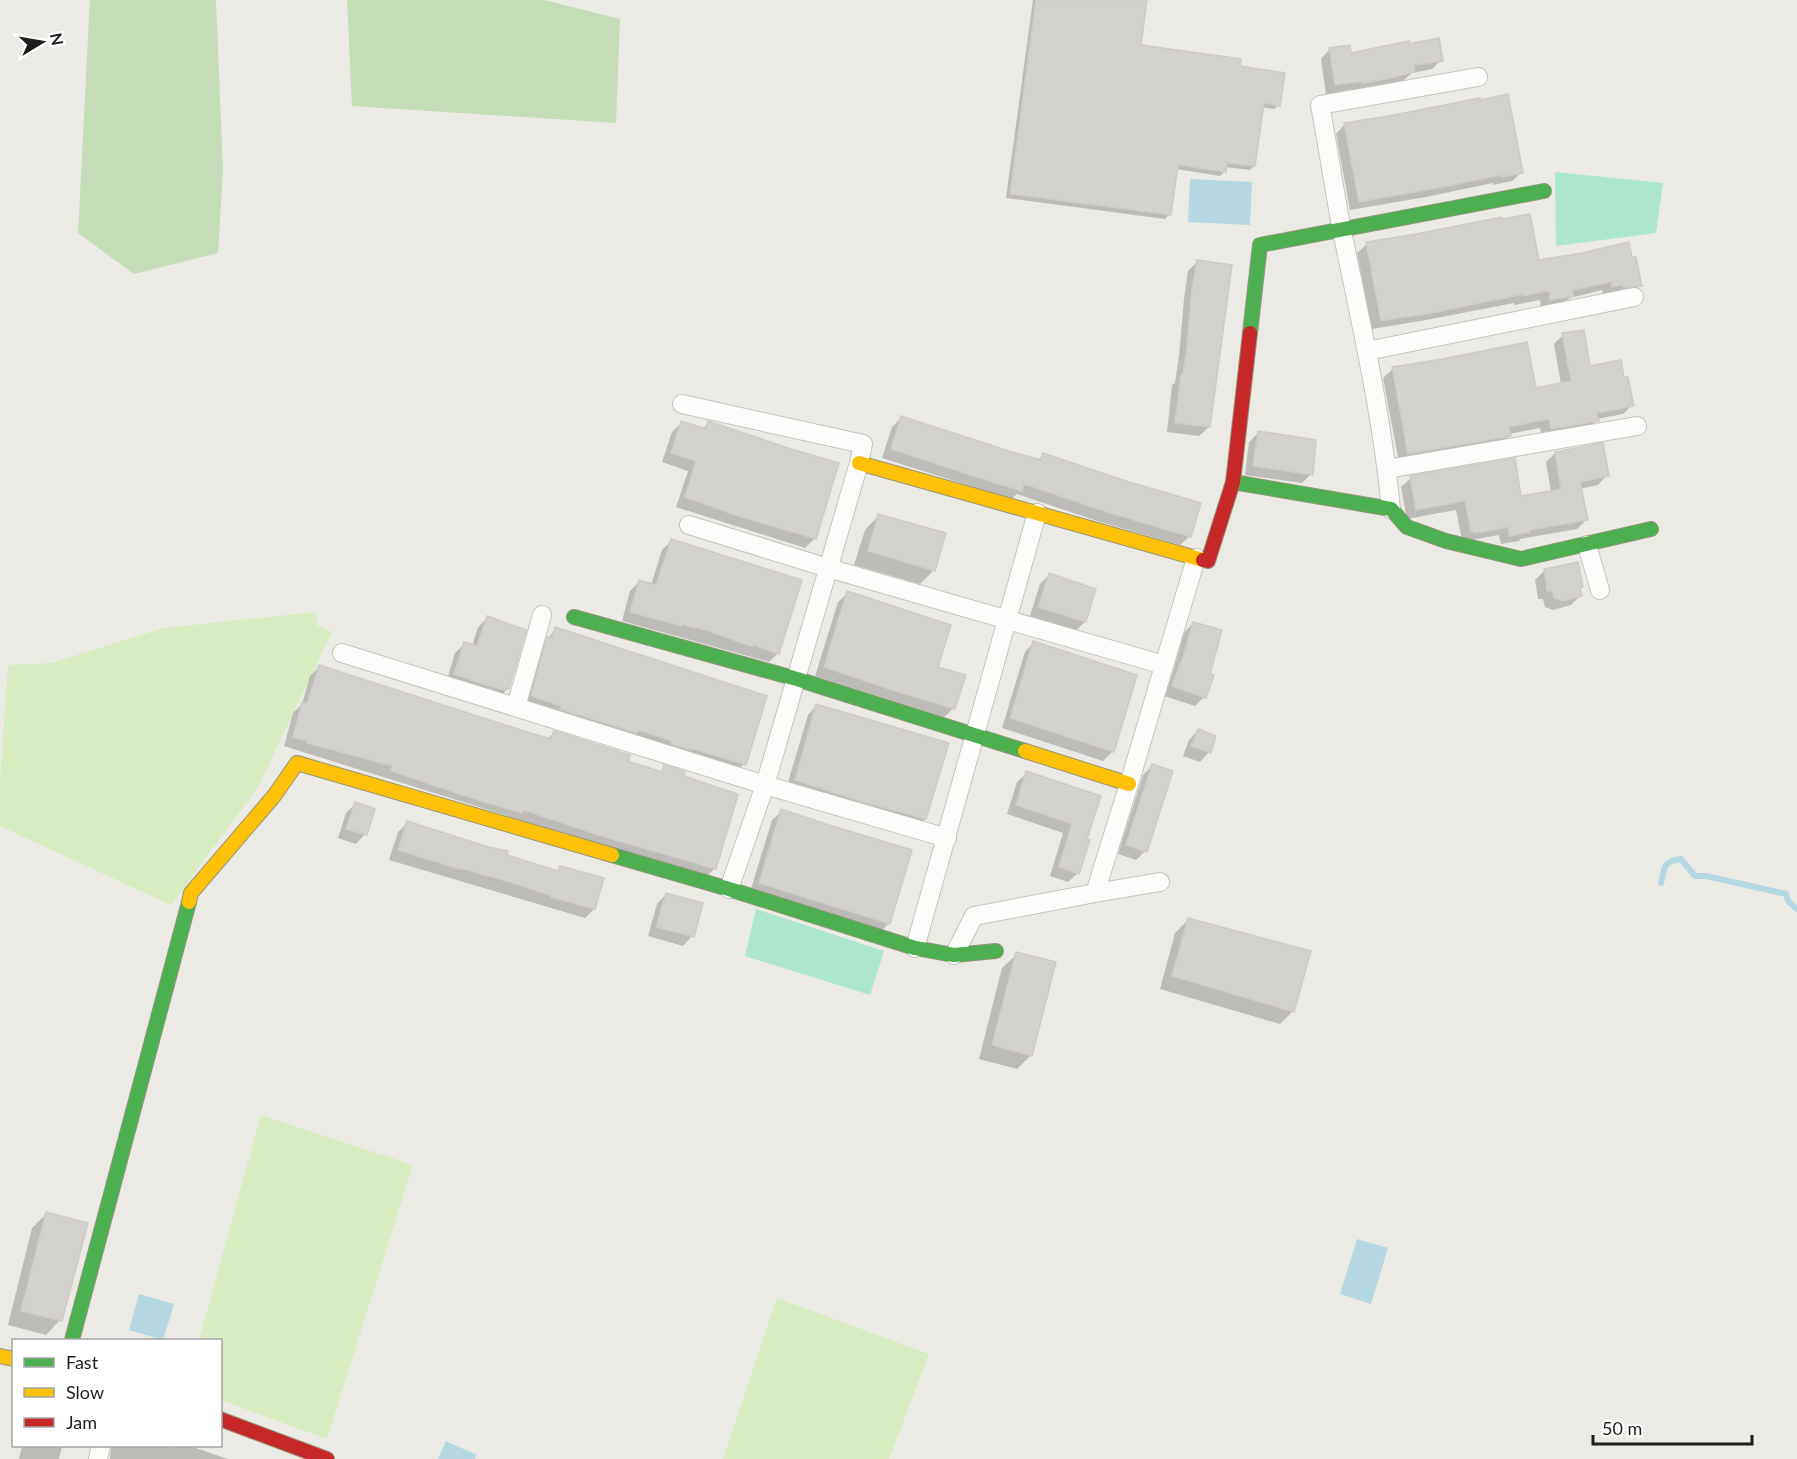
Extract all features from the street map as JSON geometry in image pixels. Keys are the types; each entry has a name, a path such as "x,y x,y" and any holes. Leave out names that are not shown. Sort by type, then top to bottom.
{"street":[{"path":"1478,77 1320,105 1367,351 1387,469 1391,509 1407,527 1446,541 1521,559 1651,529"},
{"path":"859,463 1208,561 1233,482 1260,245 1544,190"},
{"path":"1367,351 1634,297"},
{"path":"682,404 863,444 797,679 765,785 729,889"},
{"path":"1387,469 1637,426"},
{"path":"1233,482 1391,509"},
{"path":"915,948 1037,513"},
{"path":"689,525 828,568 1164,665"},
{"path":"1587,545 1600,590"},
{"path":"1095,892 1196,558"},
{"path":"516,707 542,615"},
{"path":"574,617 797,679 1129,784"},
{"path":"342,653 765,785 947,837"},
{"path":"73,1339 192,893 274,796 297,763 729,889 915,948 954,955 996,951"},
{"path":"954,955 974,916 1095,892 1160,882"},
{"path":"222,1420 327,1459"}],"green space":[{"path":"90,0 216,0 223,171 218,253 134,274 78,233"},
{"path":"347,0 544,0 620,19 616,123 352,106"},
{"path":"1555,172 1663,183 1656,233 1556,246"},
{"path":"316,612 317,625 332,632 258,787 171,905 0,826 0,781 8,665 51,663 164,628"},
{"path":"756,909 884,951 870,995 745,956"},
{"path":"261,1115 413,1165 327,1439 222,1400 222,1339 199,1339"},
{"path":"777,1298 929,1354 889,1459 723,1459"}],"water":[{"path":"1190,179 1252,182 1250,225 1188,222"},
{"path":"1357,1239 1388,1248 1371,1304 1340,1294"},
{"path":"139,1294 174,1304 163,1339 129,1330"},
{"path":"446,1441 477,1455 475,1459 438,1459"}],"building":[{"path":"1036,0 1147,0 1141,45 1241,59 1240,66 1285,73 1280,106 1264,103 1255,166 1227,163 1226,172 1178,165 1171,215 1010,194"},
{"path":"1439,38 1443,61 1414,65 1415,72 1386,79 1335,85 1329,48 1350,45 1351,53 1409,41 1409,44"},
{"path":"1508,94 1523,173 1359,202 1344,123"},
{"path":"1530,214 1539,260 1629,242 1632,257 1636,257 1642,286 1612,287 1611,282 1573,290 1574,296 1550,300 1549,291 1523,296 1523,294 1381,321 1366,242 1501,217 1502,219"},
{"path":"1197,260 1232,265 1210,427 1175,423"},
{"path":"1584,330 1590,366 1621,360 1624,377 1628,377 1634,406 1597,413 1599,421 1551,429 1549,419 1509,427 1511,436 1408,454 1392,367 1527,342 1536,388 1571,381 1562,333"},
{"path":"901,416 1041,460 1043,453 1201,503 1191,537 1024,484 1022,491 891,449"},
{"path":"681,421 706,429 708,421 839,463 816,539 738,516 685,497 696,461 671,453"},
{"path":"1258,431 1316,440 1313,475 1253,466"},
{"path":"1603,443 1609,476 1580,482 1588,520 1529,530 1530,532 1510,536 1508,527 1476,533 1471,531 1465,501 1416,510 1410,476 1515,458 1521,496 1561,489 1555,452"},
{"path":"878,514 946,533 935,571 868,551"},
{"path":"671,539 802,580 779,654 709,631 630,612 639,580 656,585"},
{"path":"1578,562 1583,587 1580,588 1582,596 1563,601 1554,598 1552,591 1547,591 1544,569"},
{"path":"1049,573 1096,589 1086,622 1038,607"},
{"path":"847,591 951,625 938,667 966,675 955,709 824,667"},
{"path":"487,616 526,630 509,689 483,684 454,674 464,642 477,646"},
{"path":"1193,622 1222,630 1210,674 1214,675 1206,698 1172,686"},
{"path":"555,627 767,696 746,765 671,744 672,741 638,730 637,733 560,709 561,706 531,696 547,637 552,638"},
{"path":"1033,641 1137,675 1114,752 1010,718"},
{"path":"319,665 551,739 554,731 630,755 628,761 662,772 664,765 685,772 684,776 737,794 716,869 601,836 523,810 522,813 465,796 391,771 392,766 307,743 308,741 293,737 302,702 307,704"},
{"path":"816,704 949,743 926,819 859,801 795,780"},
{"path":"1198,729 1216,736 1211,753 1191,746"},
{"path":"1152,764 1173,771 1147,852 1126,845"},
{"path":"1026,771 1101,796 1087,839 1090,840 1079,874 1059,867 1072,824 1016,805"},
{"path":"355,802 375,809 367,835 346,829"},
{"path":"781,809 912,850 890,924 759,883"},
{"path":"407,821 488,847 508,851 507,855 558,871 560,866 604,878 595,909 398,850"},
{"path":"666,893 703,903 694,937 656,927"},
{"path":"1188,918 1311,951 1294,1012 1172,976"},
{"path":"1016,952 1056,962 1032,1056 992,1045"},
{"path":"46,1212 88,1223 62,1321 21,1311"}],"waterway":[{"path":"1661,883 1668,863 1681,859 1695,876 1706,876 1786,894 1788,901 1797,909"}],"traffic: fast":[{"path":"1250,333 1260,245 1544,191"},
{"path":"1233,482 1391,509 1407,527 1446,541 1521,559 1651,529"},
{"path":"574,617 797,679 1025,751"},
{"path":"612,855 729,889 915,948 954,955 996,951"},
{"path":"72,1339 189,902"}],"traffic: slow":[{"path":"859,463 1203,560"},
{"path":"1025,751 1129,784"},
{"path":"189,902 191,893 274,796 297,763 612,855"},
{"path":"0,1356 12,1359"}],"traffic: jam":[{"path":"1203,560 1208,561 1233,482 1250,333"},
{"path":"222,1420 327,1459"}]}
